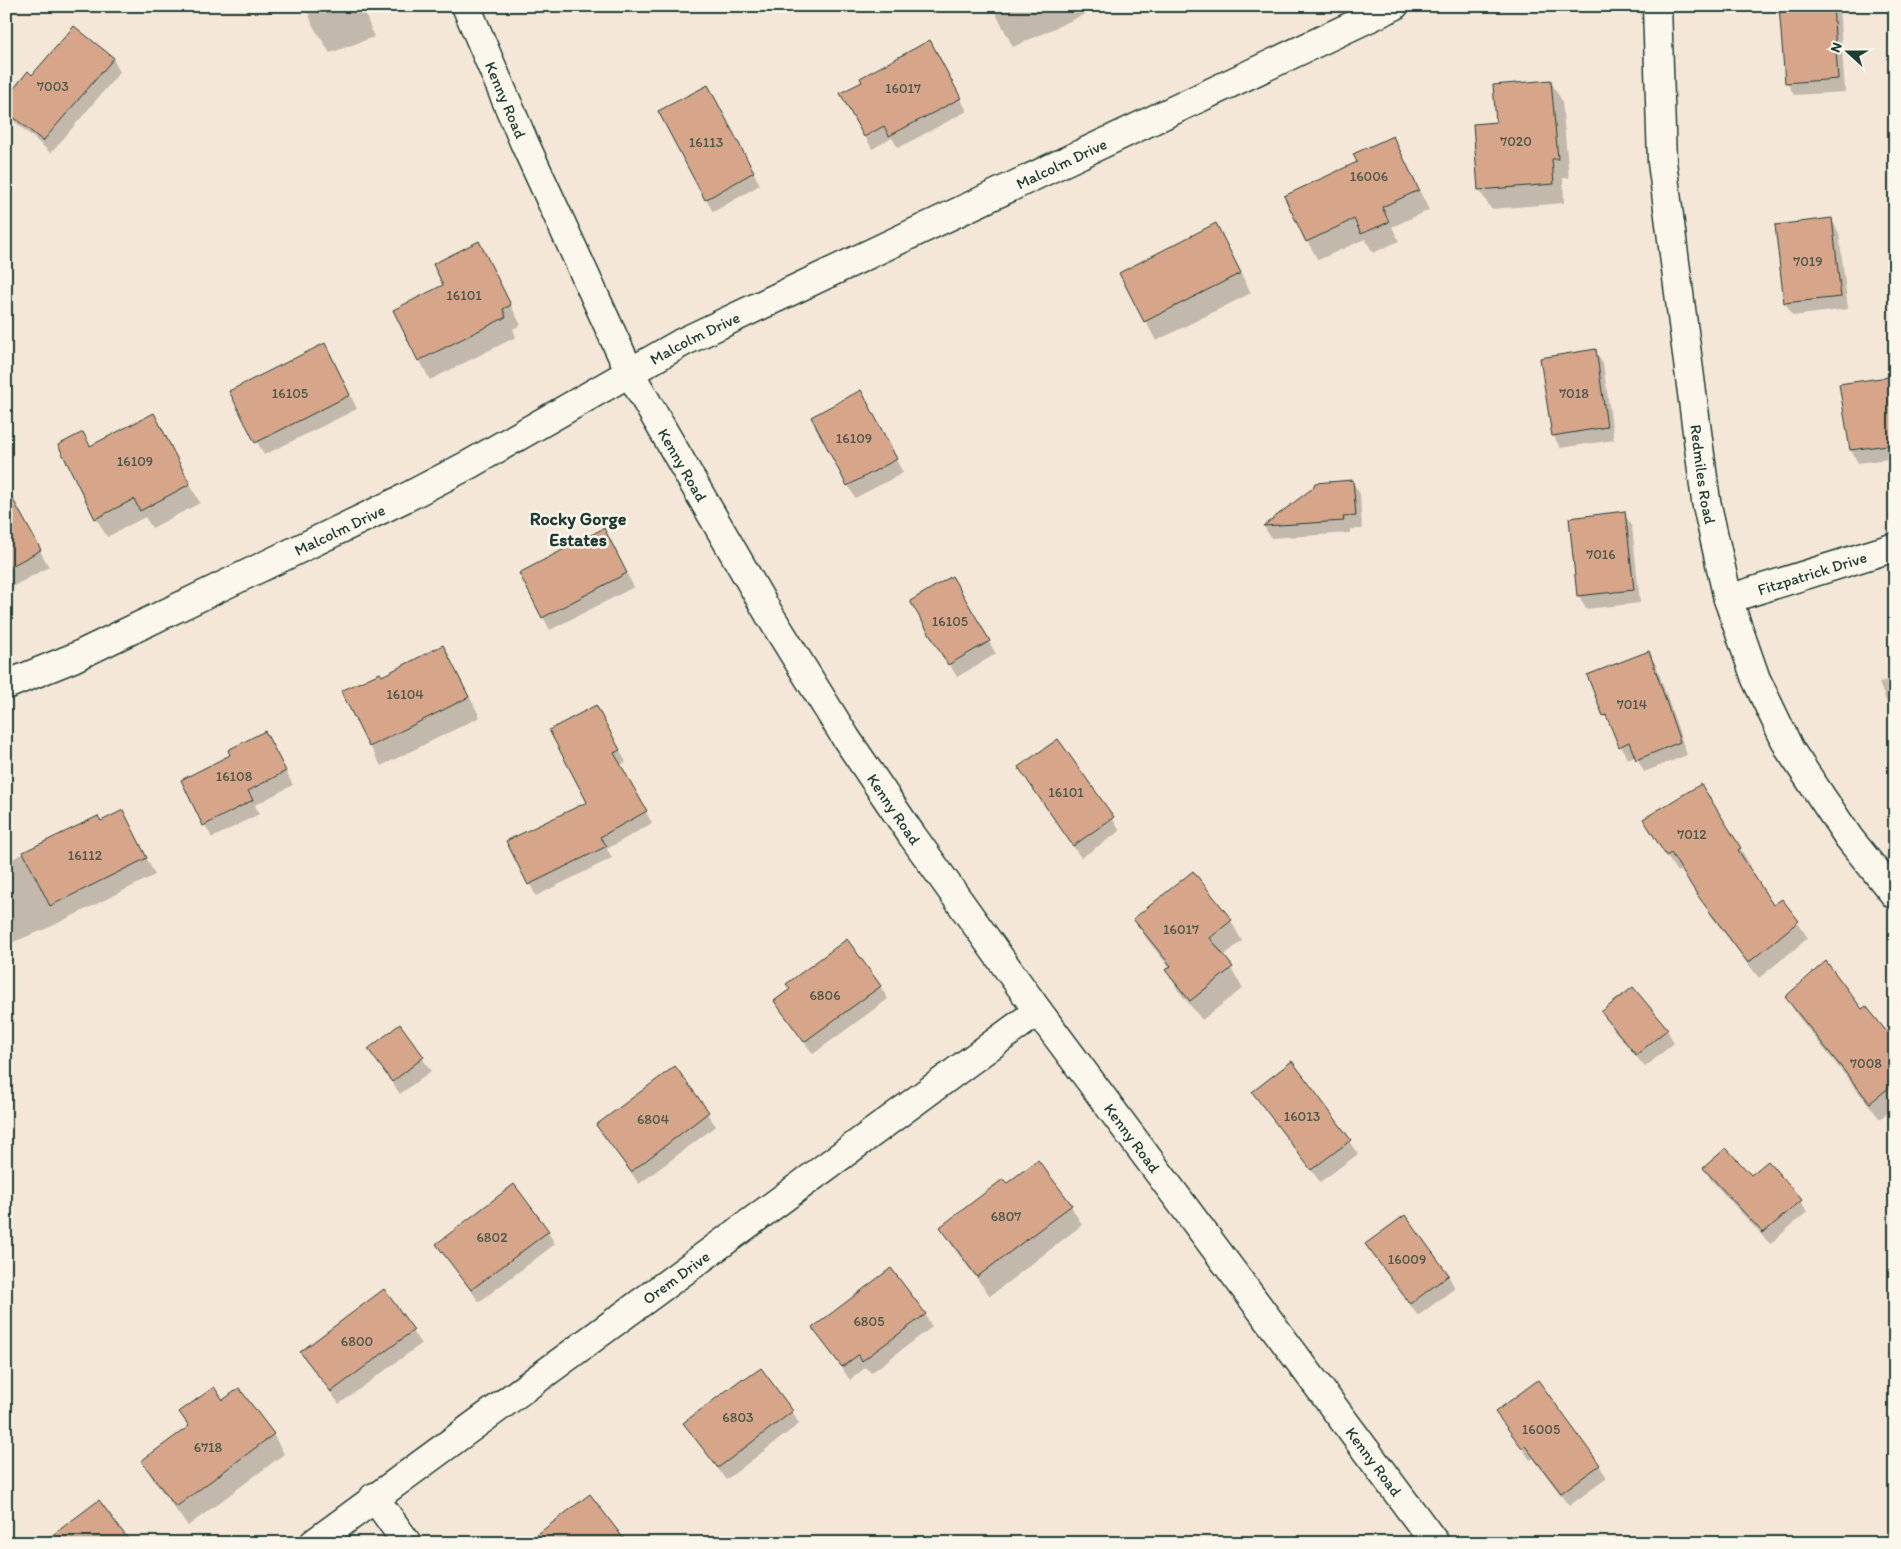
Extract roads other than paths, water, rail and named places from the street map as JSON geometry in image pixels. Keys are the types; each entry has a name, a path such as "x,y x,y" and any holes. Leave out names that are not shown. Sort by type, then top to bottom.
{"street":[{"name":"Kenny Road","path":"466,6 520,133 630,373 770,614 846,738 1038,1011 1435,1543"},
{"name":"Malcolm Drive","path":"6,685 73,658 405,498 683,342 1394,6"},
{"name":"Redmiles Road","path":"1658,6 1662,162 1706,501 1728,599 1756,679 1790,750 1849,838 1895,895"},
{"name":"Fitzpatrick Drive","path":"1728,599 1895,547"},
{"name":"Orem Drive","path":"314,1543 374,1497 1038,1011"},
{"path":"374,1497 408,1543"}],"district":[{"name":"Rocky Gorge Estates","path":"578,529"}]}
